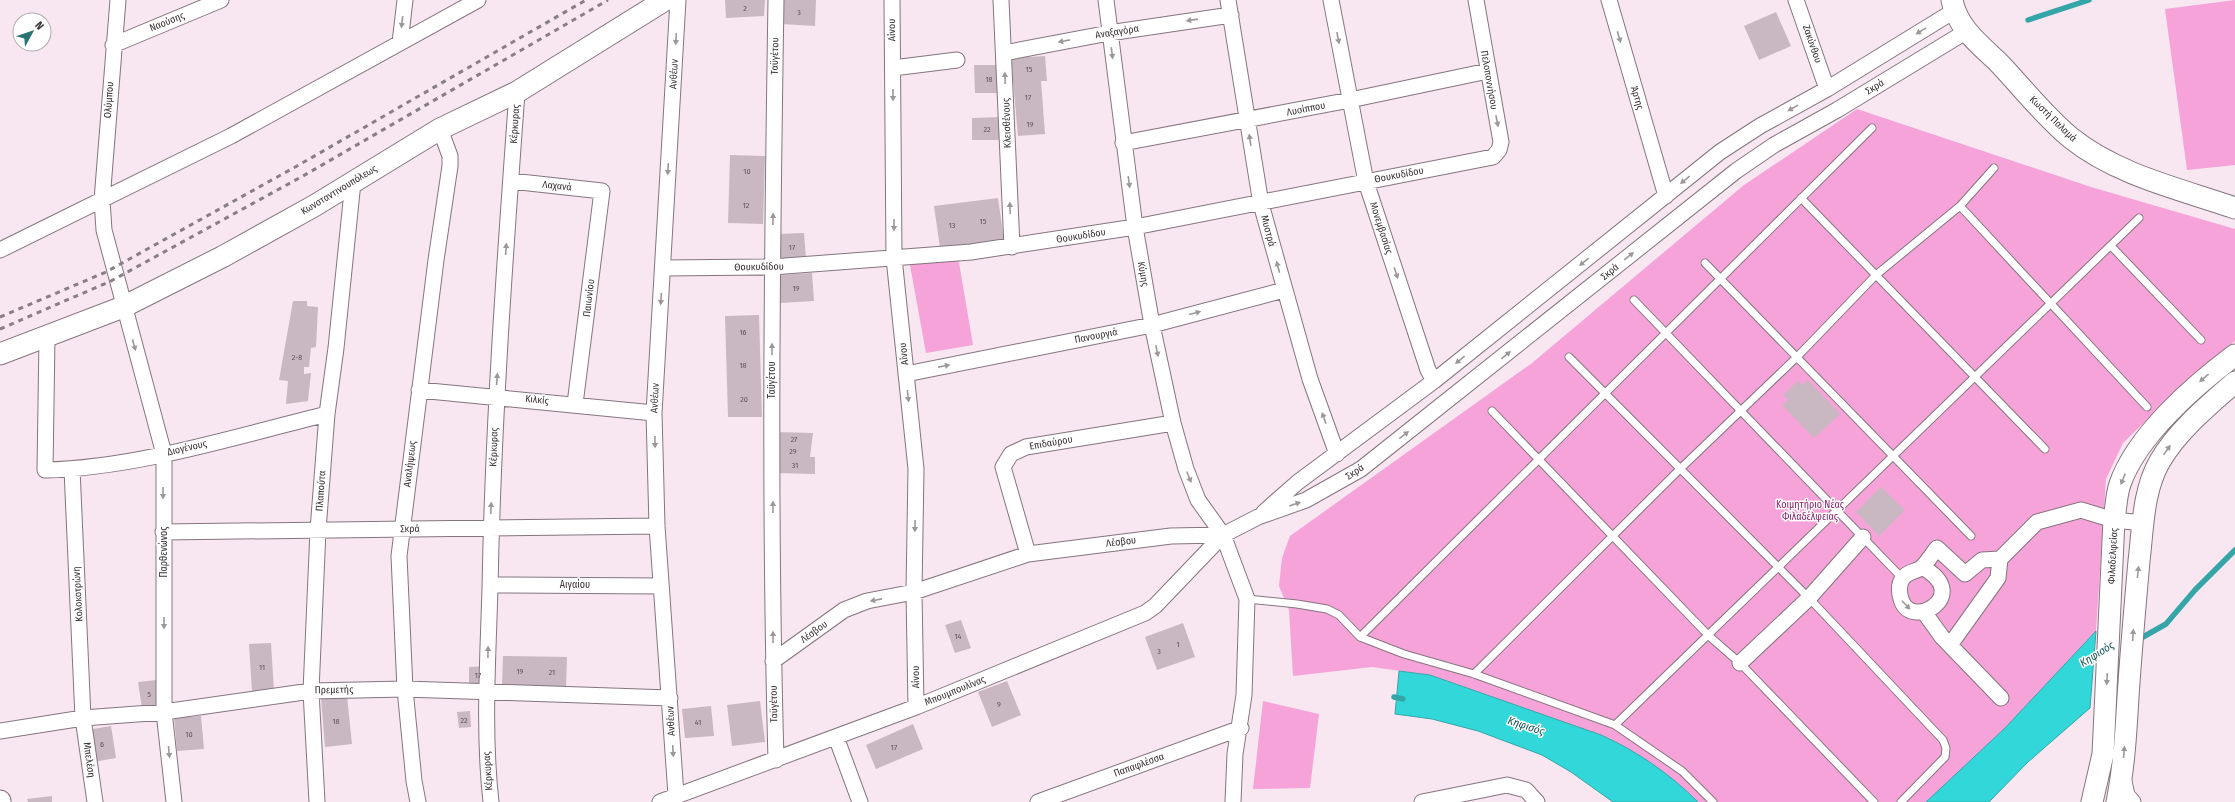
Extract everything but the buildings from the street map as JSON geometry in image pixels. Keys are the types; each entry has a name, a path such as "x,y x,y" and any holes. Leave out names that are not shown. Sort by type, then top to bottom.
{"street":[{"name":"Ολύμπου","path":"118,0 113,45 102,200 104,230 123,307"},
{"name":"Ναούσης","path":"113,45 221,0"},
{"path":"400,43 405,0"},
{"path":"0,250 231,136 478,0"},
{"name":"Κωνσταντινουπόλεως","path":"0,354 123,307 271,231 440,129 517,92 665,0"},
{"name":"Ανθέων","path":"676,796 657,526 654,413 678,0"},
{"name":"Ταϋγέτου","path":"776,0 772,267 773,661 776,760"},
{"name":"Αίνου","path":"892,0 894,258 916,469 914,592 916,707"},
{"name":"Κλεισθένους","path":"1001,0 1012,247"},
{"name":"Κύμης","path":"1106,0 1123,143 1135,227 1152,325 1173,423 1186,470 1198,500 1223,535"},
{"name":"Μυστρά","path":"1228,0 1261,204 1310,379 1337,454"},
{"name":"Μονεμβασίας","path":"1331,0 1366,182 1428,370 1434,381"},
{"name":"Πελοποννήσου","path":"1476,0 1501,142 1499,150 1493,157"},
{"name":"Άρτης","path":"1609,0 1666,196"},
{"name":"Ζακύνθου","path":"1796,0 1827,89"},
{"name":"Σκρά","path":"1258,517 1298,482 1434,381 1720,152 1760,126 1827,89 1953,5"},
{"name":"Κωστή Παλαμά","path":"1953,5 1967,31 2057,125 2078,143 2129,172 2235,208"},
{"name":"Αναξαγόρα","path":"1004,53 1109,33 1231,15"},
{"name":"Σκρά","path":"1223,535 1258,517 1306,500 1361,469 1736,171 1774,145 1837,110 1967,31"},
{"path":"893,68 958,60"},
{"name":"Λυσίππου","path":"1123,143 1350,100 1488,71"},
{"name":"Κέρκυρας","path":"491,802 486,762 491,528 496,396 517,92"},
{"name":"Αναλήψεως","path":"418,802 414,781 405,689 398,577 402,529 419,390 450,166 450,156 440,129"},
{"name":"Θουκυδίδου","path":"663,268 772,267 971,252 1012,247 1135,227 1261,204 1493,157"},
{"name":"Λαχανά","path":"511,181 602,191"},
{"name":"Πλαπούτα","path":"316,802 311,691 318,530 327,414 336,348 353,182"},
{"name":"Παιωνίου","path":"575,404 602,191"},
{"name":"Πανουργιά","path":"906,374 1152,325 1284,290"},
{"name":"Παρθενώνος","path":"123,307 164,454 164,712 174,802"},
{"name":"Διογένους","path":"47,337 45,470 72,469 164,454 327,414"},
{"name":"Φιλαδελφείας","path":"2092,802 2103,754 2114,520 2120,485 2134,456 2168,414 2191,390 2235,355"},
{"path":"2116,802 2123,775 2134,611 2143,523 2149,486 2166,452 2202,412 2235,382"},
{"name":"Κιλκίς","path":"419,390 496,396 654,413"},
{"name":"Επιδαύρου","path":"1028,554 1003,467 1011,454 1026,447 1173,423"},
{"name":"Κολοκοτρώνη","path":"72,469 83,718"},
{"path":"1950,645 1998,578 2000,559 2037,522 2081,510 2114,520 2143,523"},
{"name":"Σκρά","path":"163,532 657,526"},
{"path":"1223,535 1247,599 1244,695 1235,754 1233,802"},
{"name":"Λέσβου","path":"773,661 844,610 867,601 914,592 1028,554 1171,536 1223,535"},
{"name":"Μπουμπουλίνας","path":"660,802 916,707 1150,610 1223,535"},
{"path":"1740,663 1809,598 1863,537"},
{"path":"1922,567 1935,574 1942,588 1941,600 1934,608 1924,612 1911,610 1902,602 1899,590 1903,579 1910,572 1922,567 1937,548 1966,574 1982,560 2000,559"},
{"name":"Αιγαίου","path":"490,585 661,586"},
{"path":"1924,612 1950,645 2001,698"},
{"name":"Πρεμετής","path":"0,731 83,718 164,712 311,691 405,689 670,698"},
{"name":"Μπελέση","path":"83,718 95,802"},
{"name":"Παπαφλέσσα","path":"1038,802 1240,728"},
{"path":"836,737 860,802"},
{"path":"2123,775 2127,795 2133,802"},
{"path":"1422,802 1507,786 1526,790 1537,802"}],"lane":[{"path":"1360,637 1872,128"},
{"path":"1474,674 1680,470 1797,357 1876,275 1960,206 1994,168"},
{"path":"1801,198 2045,449"},
{"path":"1960,206 2147,407"},
{"path":"1615,725 1838,512 2139,218"},
{"path":"2111,246 2201,340"},
{"path":"1705,263 1971,536"},
{"path":"1634,300 1742,410 1903,579"},
{"path":"1569,357 1604,394 1809,598 1943,740 1946,748 1945,757 1900,802"},
{"path":"1492,411 1709,636 1740,663 1874,802"},
{"path":"1247,599 1297,604 1327,610 1339,615 1360,637 1404,654 1474,674 1615,725 1682,771 1713,802"}],"green space":[{"path":"2235,0 2235,165 2187,170 2165,9"},
{"name":"Κοιμητήριο Νέας Φιλαδέλφειας","path":"1857,109 2091,187 2235,229 2235,341 2187,381 2123,443 2106,479 2096,631 2005,728 1926,802 1698,802 1676,782 1652,764 1614,741 1601,735 1430,675 1372,667 1293,676 1289,610 1279,586 1282,558 1290,536 1532,363 1744,185"},
{"path":"958,257 973,345 926,353 910,265"},
{"path":"1263,701 1319,714 1310,788 1253,789"}],"water":[{"path":"2096,631 2090,708 2028,762 1989,802 1926,802 2005,728"},
{"path":"1399,671 1430,675 1601,735 1627,748 1652,764 1676,782 1698,802 1613,802 1571,772 1542,755 1478,731 1432,719 1395,714"}],"waterway":[{"path":"2028,20 2089,0"},
{"name":"Κηφισός","path":"2136,641 2166,624 2195,590 2235,550"},
{"name":"Κηφισός","path":"1394,697 1403,699"}],"railway":[{"path":"0,317 106,272 297,166 586,0"},
{"path":"0,329 111,281 303,176 608,0"}]}
